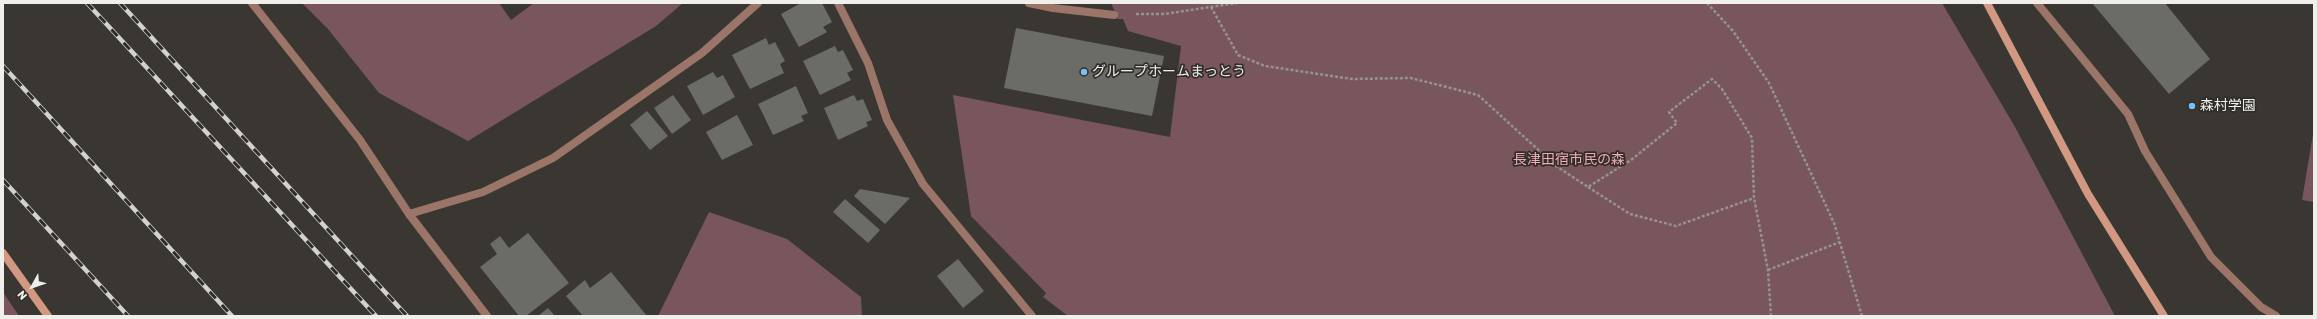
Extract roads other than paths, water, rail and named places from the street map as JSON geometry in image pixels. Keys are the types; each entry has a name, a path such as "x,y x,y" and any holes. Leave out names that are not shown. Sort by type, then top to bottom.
{"street":[{"path":"252,3 360,140 409,214 486,316"},
{"path":"409,214 483,192 553,158 702,53 758,3"},
{"path":"838,3 868,63 888,120 923,184 1032,316"},
{"path":"1029,3 1054,8 1114,15"},
{"path":"1987,3 2088,194 2164,316"},
{"path":"2036,3 2128,114 2145,151 2211,257 2261,307 2276,316"},
{"path":"3,253 48,316"}],"railway":[{"path":"87,3 376,316"},
{"path":"120,3 407,316"},
{"path":"3,66 232,316"},
{"path":"3,180 128,316"}],"place":[{"name":"グループホームまっとう","path":"1084,72"},
{"name":"森村学園","path":"2192,106"}],"park label":[{"name":"長津田宿市民の森","path":"1569,160"}]}
